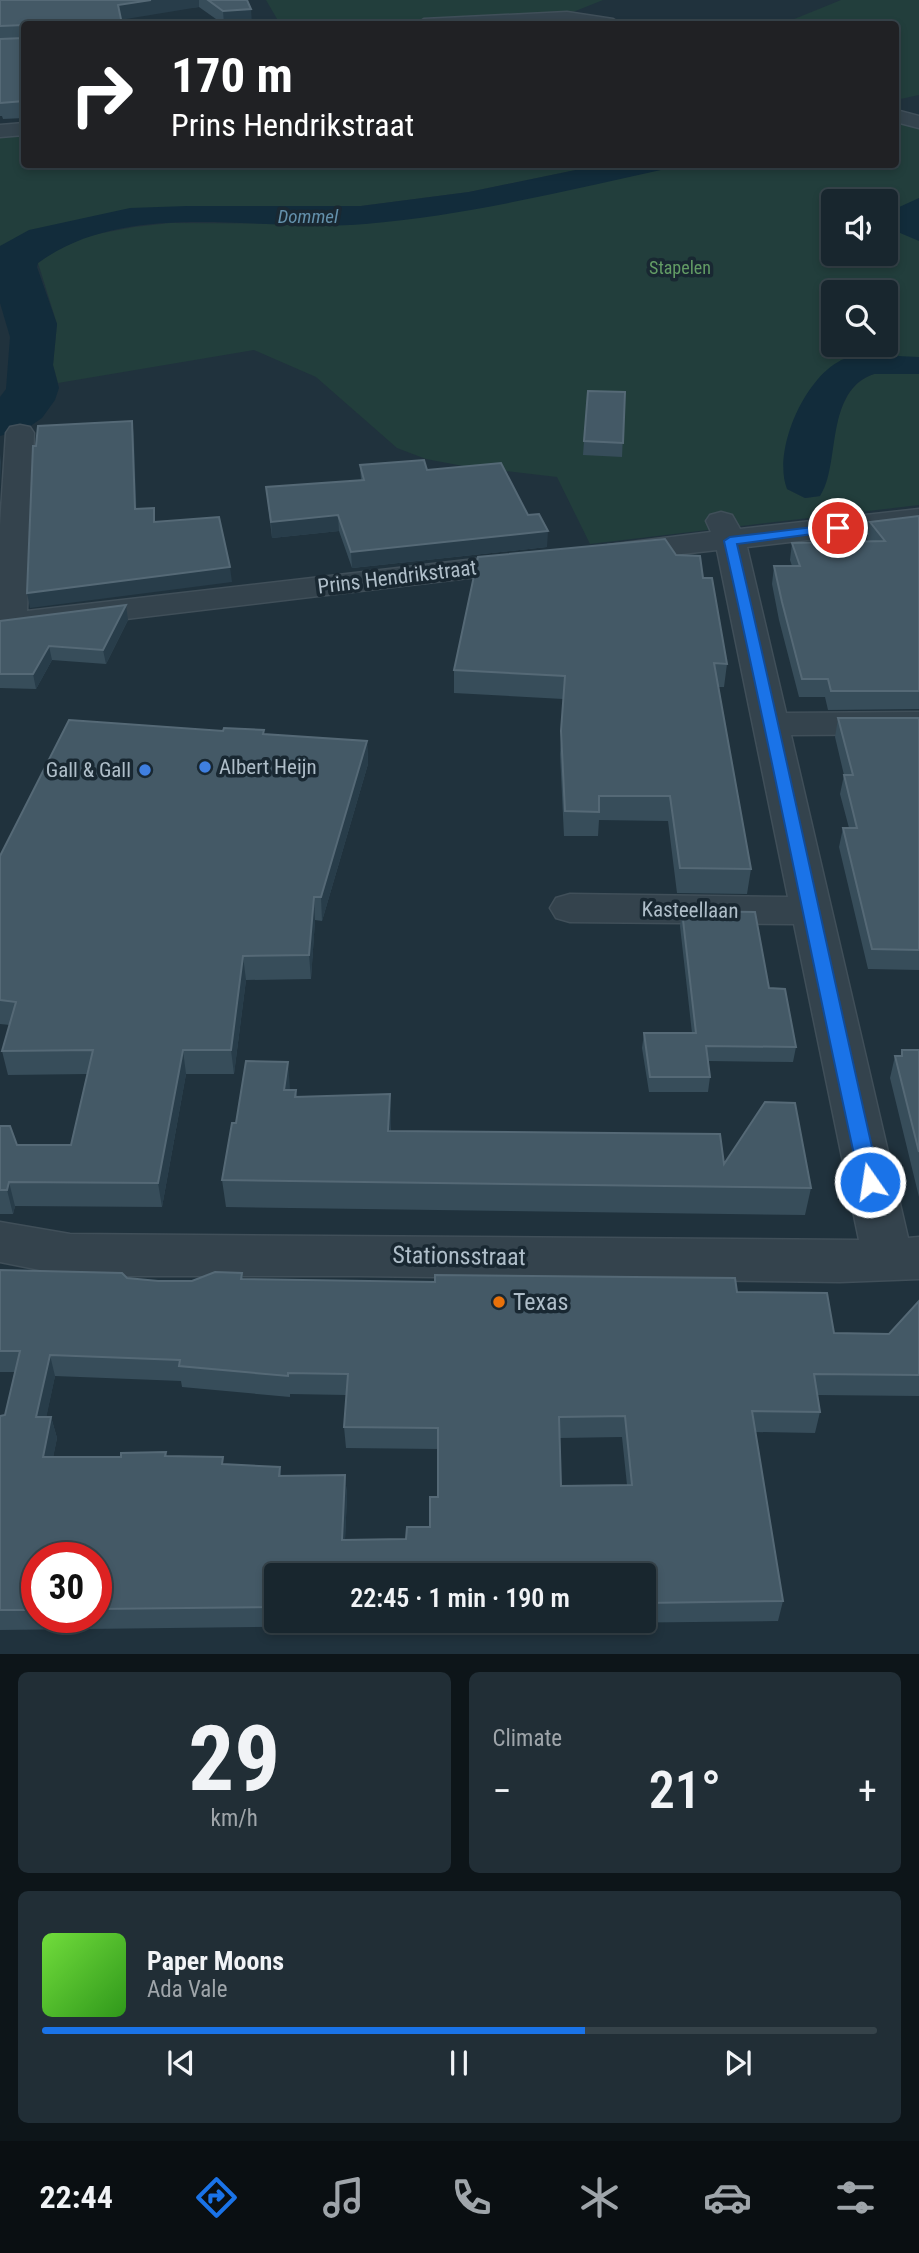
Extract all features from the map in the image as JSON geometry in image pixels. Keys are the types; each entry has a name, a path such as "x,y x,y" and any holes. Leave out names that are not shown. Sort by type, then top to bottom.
{"street":[{"path":"485,21 567,17 593,21"},
{"path":"907,119 919,141"},
{"path":"0,131 21,129"},
{"path":"5,623 20,433"},
{"path":"595,555 725,531 919,518"},
{"path":"725,531 772,724 811,911 903,1259"},
{"name":"Prins Hendrikstraat","path":"5,623 158,603 553,560"},
{"path":"772,724 919,723"},
{"name":"Kasteellaan","path":"570,908 811,911"},
{"name":"Stationsstraat","path":"0,1242 69,1255 359,1255 840,1261 903,1259"}],"green space":[{"path":"266,0 603,0 573,12 604,21 556,15 401,21 278,21"},
{"path":"841,0 919,0 919,95 899,99 899,21 789,21"},
{"name":"Stapelen","path":"899,118 919,118 919,357 898,357 898,280 821,280 821,357 861,357 841,360 787,489 805,498 820,496 840,412 857,383 876,373 919,374 919,505 590,544 557,477 463,466 426,459 397,448 316,377 254,350 58,383 53,365 57,324 38,263 55,251 87,236 170,223 364,224 498,204 669,168 899,168"},
{"path":"21,133 21,168 585,168 469,192 361,206 187,206 0,246 0,135"}],"water":[{"name":"Dommel","path":"585,168 669,168 525,200 405,220 325,226 196,222 154,224 113,230 74,243 38,263 37,267 57,324 53,365 59,388 55,400 42,418 29,427 0,436 0,397 6,389 10,337 0,303 0,246 29,230 130,208 361,206 469,192"},
{"path":"919,198 919,241 898,232 898,208"},
{"path":"919,357 919,374 874,374 858,383 847,396 840,412 830,467 820,496 805,498 787,489 784,455 788,435 805,397 817,381 844,359"}],"building":[{"path":"0,0 151,0 118,5 121,21 21,21 21,25 0,26"},
{"path":"208,0 247,0 251,9 223,11"},
{"path":"21,38 21,101 0,103 0,39"},
{"path":"588,391 625,392 623,443 584,441"},
{"path":"132,421 135,509 154,508 154,522 219,517 230,567 27,593 33,446 36,446 38,426"},
{"path":"424,460 427,470 501,463 528,515 539,514 548,531 351,552 338,515 271,522 266,487 364,480 360,465"},
{"path":"919,516 919,691 831,691 828,679 802,679 774,566 800,566 792,543 885,541 870,522"},
{"path":"665,539 676,555 700,556 703,578 712,578 727,664 714,663 751,869 680,868 670,796 599,796 599,812 565,811 561,731 565,676 454,670 478,557"},
{"path":"126,605 103,650 49,646 33,674 0,674 0,621"},
{"path":"838,718 919,718 919,950 872,949 843,828 857,828 844,775 853,775"},
{"path":"69,720 223,731 224,728 264,730 263,734 367,741 321,897 314,897 309,955 243,956 231,1050 183,1050 158,1183 9,1182 7,1190 0,1190 0,1126 10,1126 17,1145 71,1145 93,1050 2,1051 16,1002 0,1000 0,856"},
{"path":"682,911 755,912 769,988 785,989 796,1047 706,1046 710,1077 650,1077 644,1033 696,1033"},
{"path":"902,1050 919,1050 919,1152 895,1056 902,1056"},
{"path":"246,1061 288,1062 284,1090 296,1090 295,1097 390,1094 388,1131 720,1134 724,1164 765,1102 795,1103 811,1188 222,1180 232,1123 236,1123"},
{"path":"0,1270 122,1273 127,1278 158,1281 192,1281 215,1272 242,1273 241,1279 435,1282 435,1275 735,1278 737,1292 827,1293 834,1333 889,1334 919,1301 919,1375 814,1374 820,1412 752,1411 783,1601 656,1603 656,1563 264,1563 264,1607 112,1609 112,1542 21,1542 21,1610 0,1610 0,1416 5,1415 20,1351 0,1351","holes":["50,1355 180,1360 179,1366 288,1376 288,1373 348,1374 344,1427 438,1428 438,1497 430,1497 430,1527 407,1527 406,1539 342,1540 345,1475 279,1476 280,1467 222,1464 223,1457 165,1456 166,1452 121,1453 121,1457 43,1457 51,1417 36,1417","625,1416 632,1485 561,1486 559,1417"]}],"place":[{"name":"Albert Heijn","path":"205,767"},
{"name":"Gall & Gall","path":"145,770"},
{"name":"Texas","path":"499,1302"}],"route":[{"path":"838,528 730,541 776,738 870,1182"}]}
